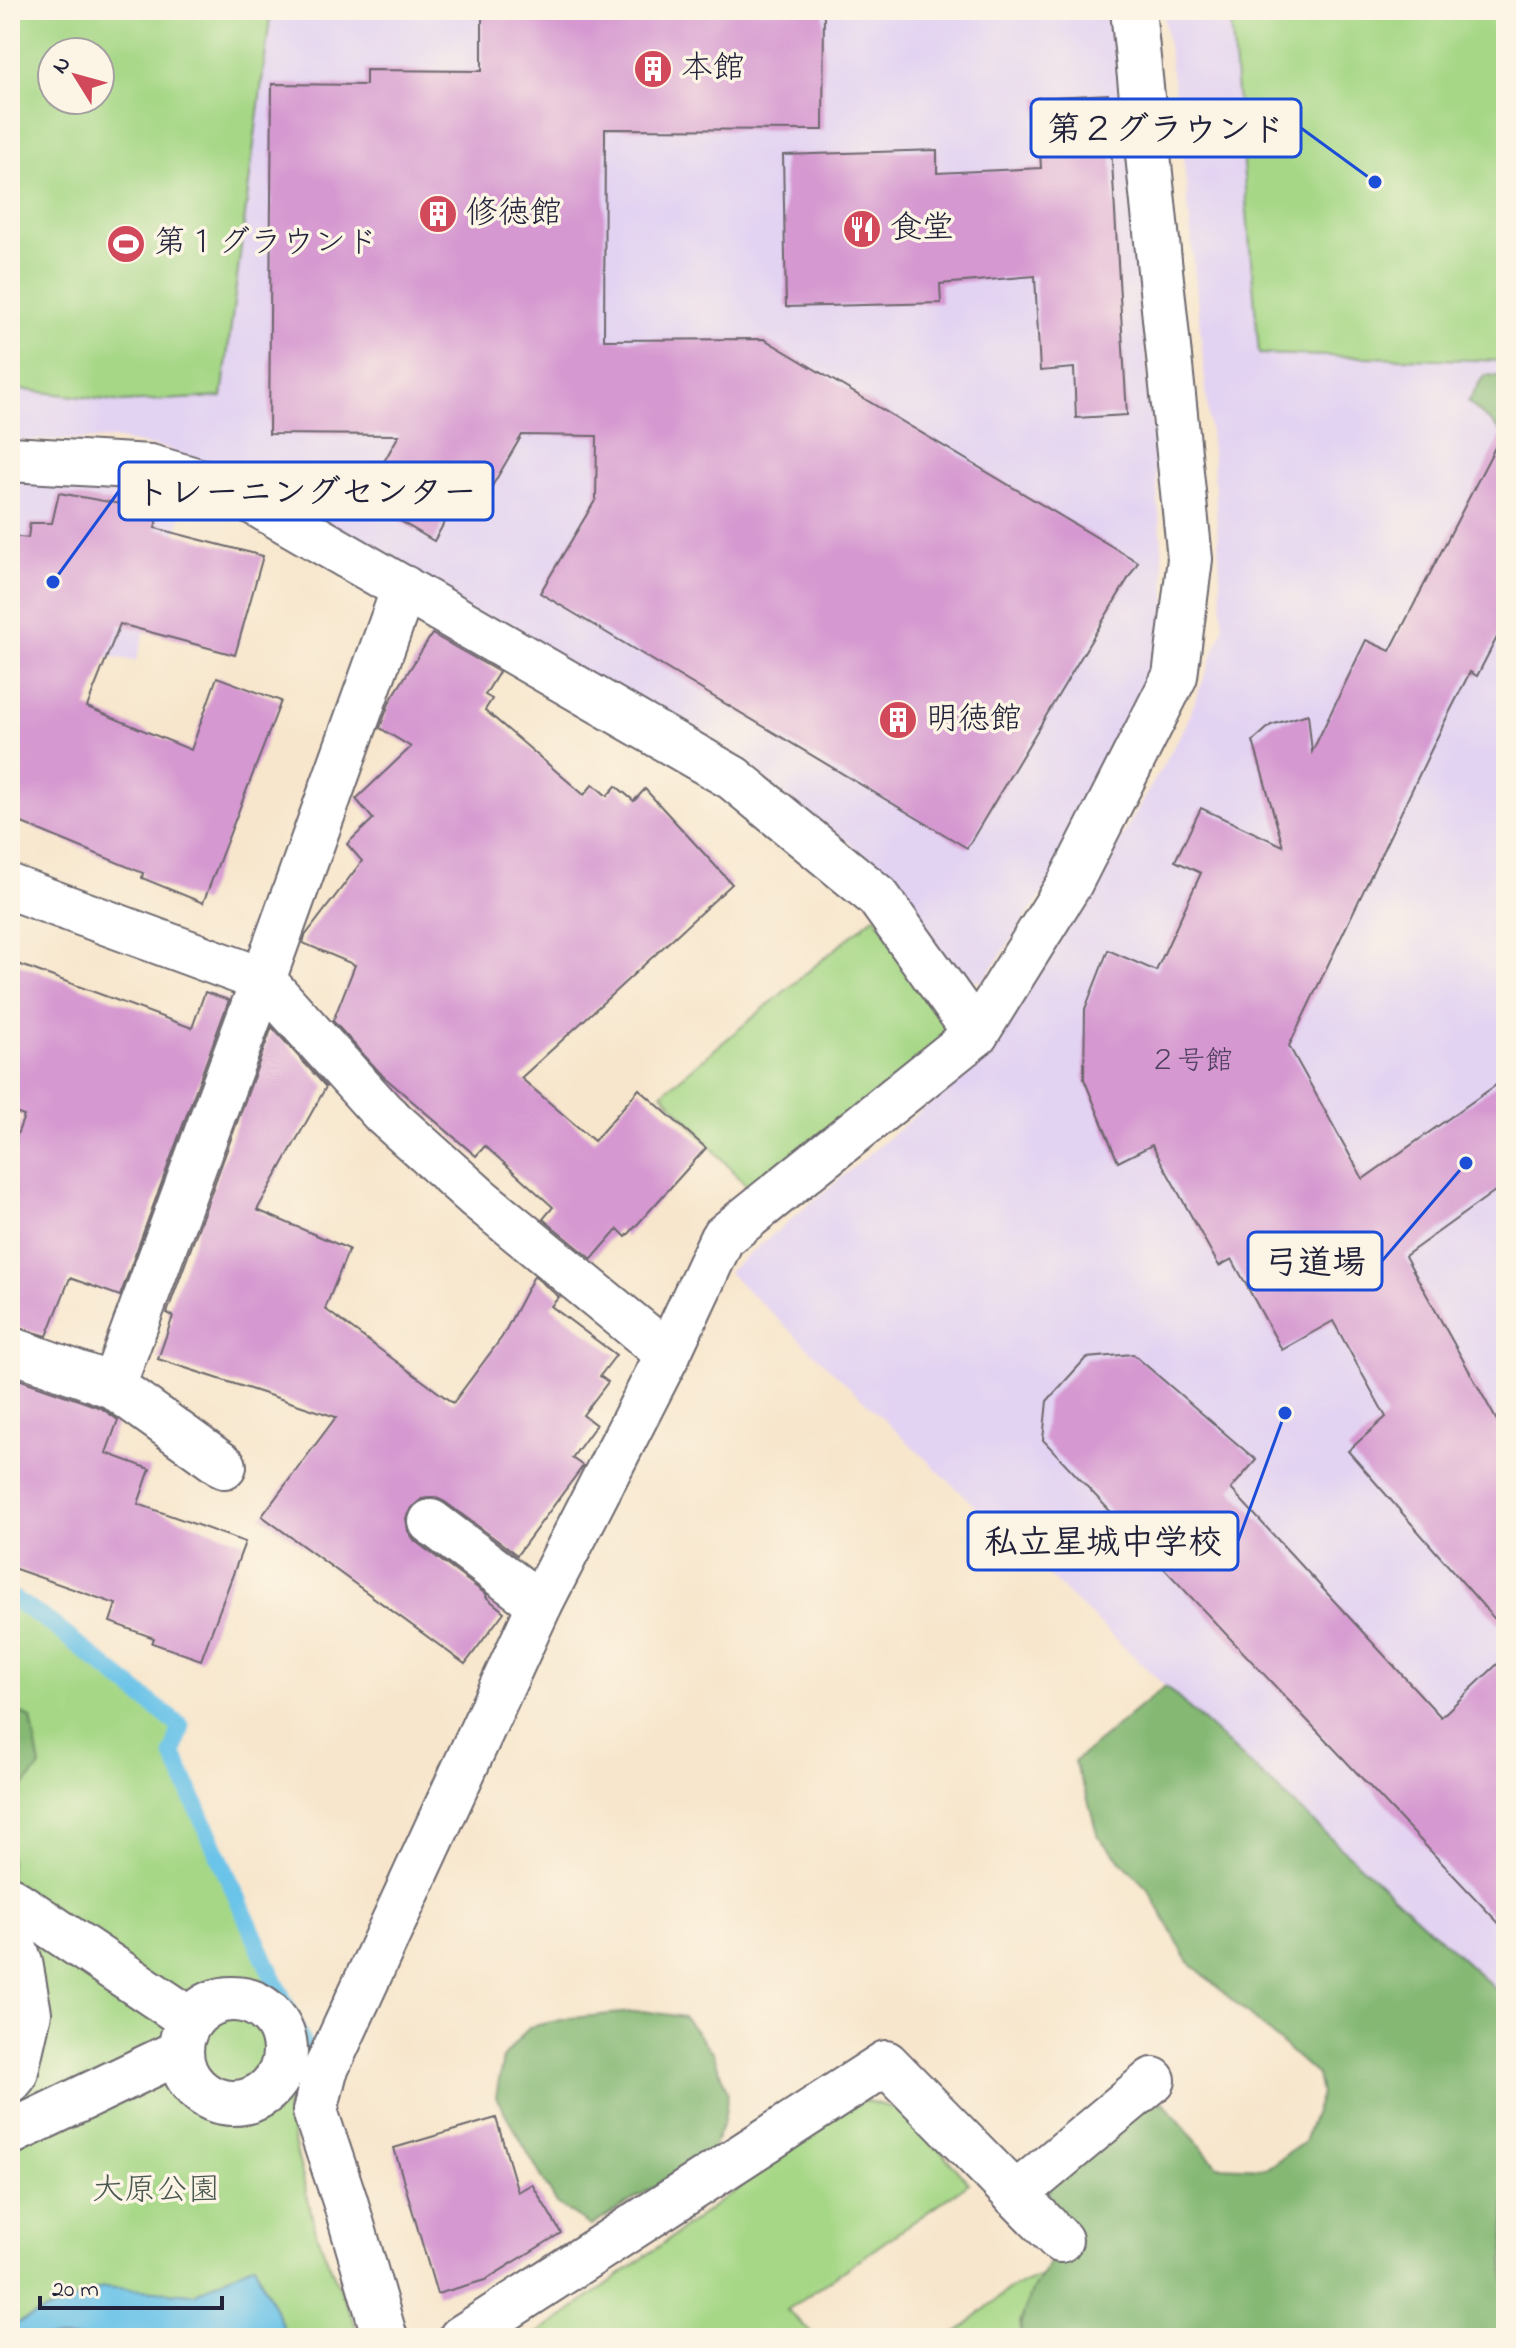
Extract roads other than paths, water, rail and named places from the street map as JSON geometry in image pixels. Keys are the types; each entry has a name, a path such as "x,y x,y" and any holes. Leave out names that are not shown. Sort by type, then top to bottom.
{"street":[{"path":"385,2338 315,2111 325,2071 540,1604 668,1354 722,1238 976,1034 1070,883 1175,676 1190,559 1133,10"},
{"path":"10,459 150,467 234,491 733,778 878,897 976,1034"},
{"path":"113,1386 404,588"},
{"path":"10,887 263,980 383,1113 478,1198 668,1354"},
{"path":"10,1349 113,1386 224,1466"},
{"path":"431,1522 540,1604"},
{"path":"10,1899 186,2036 10,2133"},
{"path":"10,1937 20,1962 29,2013 15,2075 10,2081"},
{"path":"461,2338 886,2063 1060,2240"},
{"path":"1015,2195 1153,2080"}],"water":[{"path":"254,2264 288,2338 10,2338 10,2326 103,2287 194,2294"}],"waterway":[{"path":"10,1597 49,1622 181,1727 173,1754 304,2047"}],"place":[{"name":"本館","path":"653,69"},
{"name":"第２グラウンド","path":"1375,182"},
{"name":"修徳館","path":"438,214"},
{"name":"食堂","path":"862,229"},
{"name":"第１グラウンド","path":"126,244"},
{"name":"トレーニングセンター","path":"53,582"},
{"name":"明徳館","path":"898,720"},
{"name":"弓道場","path":"1466,1163"},
{"name":"私立星城中学校","path":"1285,1413"}],"park label":[{"name":"大原公園","path":"156,2191"}]}
